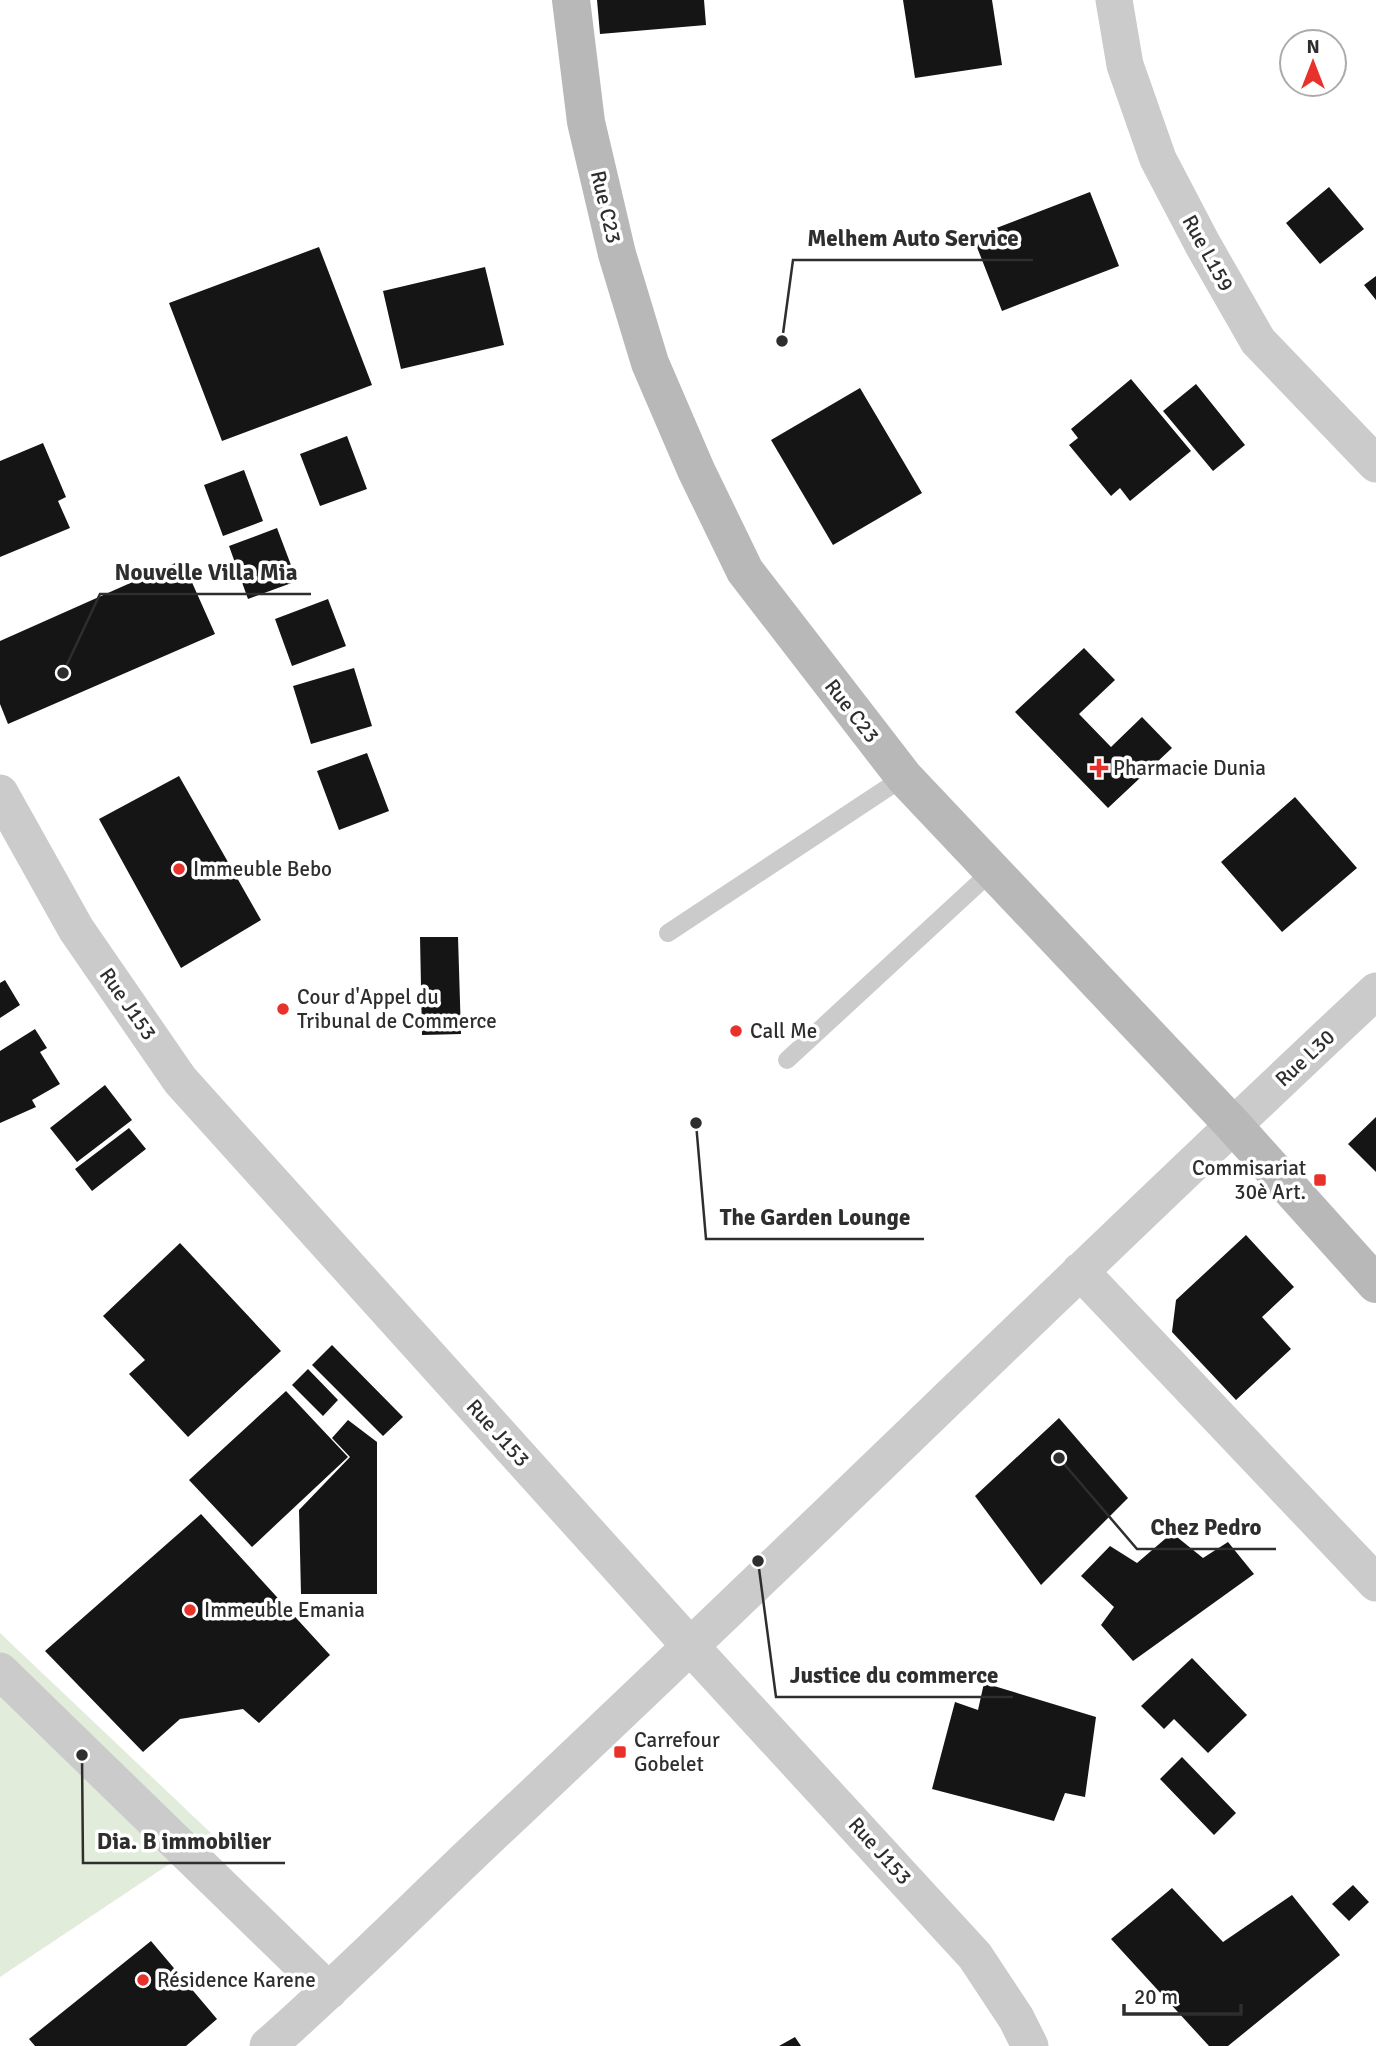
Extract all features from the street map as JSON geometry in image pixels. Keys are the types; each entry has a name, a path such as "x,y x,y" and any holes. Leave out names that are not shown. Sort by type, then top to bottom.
{"street":[{"name":"Rue C23","path":"571,0 586,122 617,254 650,363 696,470 745,571 904,777 1233,1125 1376,1284"},
{"name":"Rue L159","path":"1114,0 1125,65 1158,159 1203,245 1258,341 1376,464"},
{"name":"Rue J153","path":"0,793 76,929 180,1080 692,1648 975,1956 1016,2018 1030,2046"},
{"name":"Rue L30","path":"268,2046 329,1992 475,1850 692,1648 1080,1271 1376,991"},
{"path":"1080,1271 1376,1583"},
{"path":"0,1671 329,1992"}],"lane":[{"path":"668,933 904,777"},
{"path":"787,1060 993,870"}],"green space":[{"path":"0,1633 213,1835 0,1977"}],"building":[{"path":"597,0 704,0 706,25 600,34"},
{"path":"903,0 992,0 1002,65 915,78"},
{"path":"1329,187 1364,229 1320,264 1286,223"},
{"path":"1090,192 1119,266 1002,311 973,237"},
{"path":"319,247 372,385 222,441 169,303"},
{"path":"485,267 504,345 401,369 383,291"},
{"path":"1376,276 1376,300 1364,285"},
{"path":"1131,379 1191,451 1130,501 1120,488 1111,496 1069,445 1078,438 1071,429"},
{"path":"1196,384 1245,445 1213,471 1163,411"},
{"path":"860,388 922,493 833,545 771,440"},
{"path":"347,436 367,489 320,506 300,454"},
{"path":"43,443 66,497 58,501 70,528 0,557 0,461"},
{"path":"244,470 263,521 223,536 204,485"},
{"path":"277,528 297,581 248,599 229,546"},
{"path":"182,560 215,634 8,724 0,704 0,641"},
{"path":"328,599 346,646 292,666 275,619"},
{"path":"1084,648 1115,680 1079,714 1111,747 1142,717 1172,748 1108,808 1015,712"},
{"path":"354,668 372,726 311,744 293,686"},
{"path":"367,753 389,811 339,830 317,771"},
{"name":"Immeuble Bebo","path":"179,776 261,920 181,968 99,819"},
{"path":"1295,797 1357,868 1282,932 1221,862"},
{"path":"420,937 458,937 461,1034 422,1035"},
{"path":"5,980 20,1005 0,1018 0,983"},
{"path":"35,1029 47,1048 40,1052 60,1084 32,1100 36,1107 0,1123 0,1051"},
{"path":"105,1085 132,1120 77,1162 50,1128"},
{"path":"1376,1117 1376,1172 1348,1144"},
{"path":"129,1128 146,1149 92,1191 75,1169"},
{"path":"1246,1235 1294,1287 1262,1317 1291,1349 1236,1400 1172,1332 1176,1300"},
{"path":"180,1243 281,1351 188,1437 129,1374 145,1360 103,1316"},
{"path":"332,1345 403,1417 383,1436 312,1365"},
{"path":"308,1369 338,1400 323,1416 292,1385"},
{"path":"286,1391 348,1457 252,1547 189,1480"},
{"path":"1059,1418 1128,1498 1041,1585 975,1496"},
{"path":"348,1420 377,1442 377,1594 301,1594 299,1510 350,1457 332,1438"},
{"name":"Immeuble Emania","path":"201,1514 330,1655 259,1723 243,1709 180,1719 143,1752 45,1651"},
{"path":"1172,1533 1203,1558 1228,1542 1254,1574 1133,1661 1101,1625 1114,1607 1081,1576 1110,1546 1137,1563"},
{"path":"1192,1658 1247,1715 1208,1753 1174,1719 1164,1729 1141,1706"},
{"path":"984,1683 1096,1717 1085,1797 1065,1793 1054,1821 932,1789 955,1702 978,1710"},
{"path":"1182,1757 1236,1813 1214,1835 1160,1779"},
{"path":"1353,1885 1369,1902 1349,1921 1332,1904"},
{"path":"1172,1888 1223,1942 1292,1895 1340,1955 1228,2046 1209,2046 1111,1939"},
{"name":"Résidence Karene","path":"151,1941 217,2019 186,2046 35,2046 29,2039"},
{"path":"795,2037 801,2046 779,2046"}],"place":[{"name":"Melhem Auto Service","path":"782,341"},
{"name":"Nouvelle Villa Mia","path":"63,673"},
{"name":"Pharmacie Dunia","path":"1099,768"},
{"name":"Immeuble Bebo","path":"179,869"},
{"name":"Cour d'Appel du Tribunal de Commerce","path":"283,1009"},
{"name":"Call Me","path":"736,1031"},
{"name":"The Garden Lounge","path":"696,1123"},
{"name":"Commisariat 30è Art.","path":"1320,1180"},
{"name":"Chez Pedro","path":"1059,1458"},
{"name":"Justice du commerce","path":"758,1561"},
{"name":"Immeuble Emania","path":"190,1610"},
{"name":"Carrefour Gobelet","path":"620,1752"},
{"name":"Dia. B immobilier","path":"82,1755"},
{"name":"Résidence Karene","path":"143,1980"}]}
